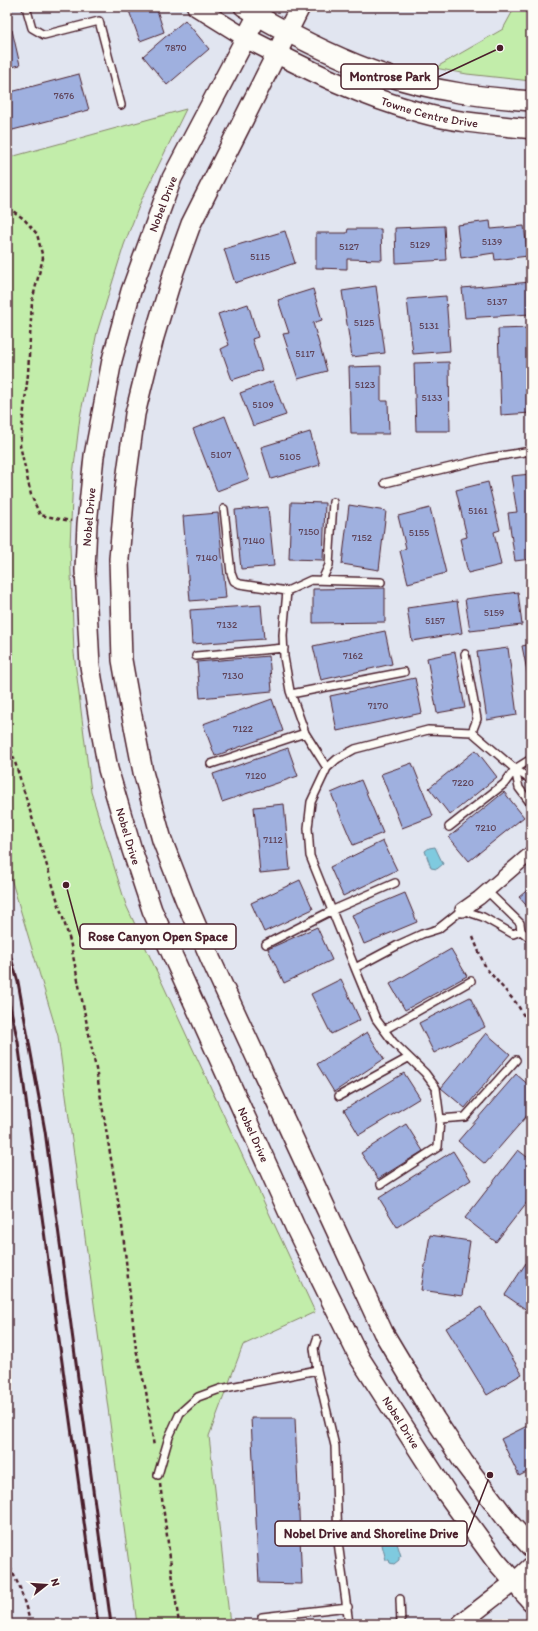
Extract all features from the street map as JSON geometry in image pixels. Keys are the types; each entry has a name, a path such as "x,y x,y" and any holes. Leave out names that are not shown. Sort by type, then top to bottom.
{"main road":[{"path":"300,7 191,224 174,271 154,337 135,414 125,488 119,559 122,660 143,772 162,840 184,899 211,960 383,1332 435,1419 464,1463 511,1525 531,1547"},
{"name":"Nobel Drive","path":"254,10 246,38 172,178 131,290 110,367 94,456 87,524 85,570 90,666 108,769 132,850 152,910 339,1321 359,1357 447,1494 495,1560 531,1601"},
{"name":"Towne Centre Drive","path":"254,10 287,32 306,42 385,75 436,89 489,97 531,101"},
{"name":"Towne Centre Drive","path":"246,38 299,66 347,88 424,114 464,121 531,129"}],"street":[{"path":"196,7 246,38"},
{"path":"462,910 487,891 531,853"},
{"path":"461,1624 514,1582 531,1566"}],"lane":[{"path":"26,7 32,28 44,35 99,21 121,105"},
{"path":"385,483 488,458 531,451"},
{"path":"322,580 329,565 333,502"},
{"path":"224,509 231,573 234,581 240,584 287,591 311,580 381,582"},
{"path":"287,591 283,635 291,694 305,733 327,768"},
{"path":"196,656 284,648"},
{"path":"465,654 477,720 472,732"},
{"path":"291,694 404,672"},
{"path":"382,1184 438,1147 440,1119 436,1088 425,1074 408,1058 376,1019 310,856 308,828 311,802 327,768 337,759 355,749 428,730 472,732 515,769 531,780"},
{"path":"211,764 305,733"},
{"path":"449,827 504,784 515,769 531,758"},
{"path":"515,769 518,788 531,804"},
{"path":"266,944 333,910 395,883"},
{"path":"487,891 520,923 521,931 531,939"},
{"path":"356,968 400,944 422,934 438,929 462,910 483,917 513,934 521,931"},
{"path":"384,1030 471,980"},
{"path":"339,1096 408,1058"},
{"path":"440,1119 464,1118 516,1060"},
{"path":"317,1339 314,1348 317,1370 335,1446 338,1542 348,1607 349,1624"},
{"path":"158,1475 169,1437 180,1413 198,1397 220,1389 317,1370"},
{"path":"400,1599 401,1624"},
{"path":"262,1617 348,1607"}],"path":[{"path":"7,209 24,218 37,234 43,258 32,301 28,374 20,445 31,495 40,516 87,524"},
{"path":"7,736 70,941 97,1076 122,1225 136,1349 146,1392 180,1624"},
{"path":"474,937 486,968 517,1004 531,1028"},
{"path":"531,1038 531,1043"},
{"path":"7,1561 20,1588 31,1624"}],"green space":[{"path":"515,7 531,7 531,81 467,74 435,68 503,29"},
{"path":"186,109 141,201 124,245 97,332 80,417 73,475 70,546 74,653 91,792 126,905 315,1312 243,1345 209,1436 230,1624 137,1624 58,1036 7,865 7,158"}],"water":[{"path":"435,847 443,864 437,869 431,868 425,851 429,848"},
{"path":"387,1537 396,1540 401,1556 394,1564 390,1563 389,1560 386,1560 382,1545"}],"building":[{"path":"156,7 164,32 140,41 128,8"},
{"path":"185,20 209,49 167,85 143,56"},
{"path":"12,30 20,65 7,68 7,31"},
{"path":"79,74 89,110 9,131 7,123 7,93"},
{"path":"490,221 491,229 524,226 528,256 495,260 494,253 461,258 457,225"},
{"path":"444,226 446,260 396,263 395,228"},
{"path":"348,229 381,229 382,260 347,259 347,269 316,268 316,233 347,233"},
{"path":"285,231 295,263 235,283 224,249"},
{"path":"531,282 531,314 465,318 462,288"},
{"path":"376,286 385,353 352,357 342,291"},
{"path":"313,289 322,320 313,323 327,371 298,379 283,334 289,333 278,300"},
{"path":"446,296 450,351 413,354 407,299"},
{"path":"248,304 258,337 252,339 262,370 232,380 221,349 229,345 218,314"},
{"path":"531,328 531,413 501,415 498,329"},
{"path":"449,362 450,431 416,431 414,363"},
{"path":"381,366 381,401 388,401 389,434 351,434 349,367"},
{"path":"273,381 286,415 253,426 240,393"},
{"path":"225,416 249,479 217,491 193,429"},
{"path":"310,432 320,465 271,479 261,447"},
{"path":"531,474 531,559 515,561 508,513 517,512 511,476"},
{"path":"488,482 500,530 494,532 501,565 468,573 460,539 467,537 456,490"},
{"path":"291,502 325,503 323,560 289,559"},
{"path":"349,505 386,511 379,570 342,564"},
{"path":"268,507 274,566 241,569 235,510"},
{"path":"430,508 446,573 408,583 400,551 406,548 398,516"},
{"path":"218,513 226,598 190,601 183,516"},
{"path":"385,588 385,622 313,623 313,589"},
{"path":"518,592 522,625 470,631 465,599"},
{"path":"457,601 462,633 412,641 407,608"},
{"path":"261,605 264,639 192,644 190,610"},
{"path":"385,631 392,664 321,680 313,646"},
{"path":"531,644 531,691 522,646"},
{"path":"508,648 517,715 487,720 477,652"},
{"path":"455,652 465,708 437,713 427,658"},
{"path":"269,656 272,691 200,698 197,662"},
{"path":"415,678 422,713 337,731 330,696"},
{"path":"272,699 283,731 215,756 203,724"},
{"path":"288,748 298,776 222,802 213,774"},
{"path":"476,750 497,777 450,815 429,788"},
{"path":"412,763 433,816 402,828 381,774"},
{"path":"361,780 383,833 353,845 331,793"},
{"path":"504,792 524,817 469,861 449,837"},
{"path":"284,804 290,870 260,873 254,807"},
{"path":"383,841 397,870 343,896 330,867"},
{"path":"300,880 313,909 264,932 251,903"},
{"path":"531,887 531,911 519,897"},
{"path":"405,893 417,922 364,944 352,915"},
{"path":"317,927 332,960 284,983 268,949"},
{"path":"451,949 467,976 405,1010 390,984"},
{"path":"341,979 360,1020 331,1034 311,994"},
{"path":"470,997 485,1027 434,1053 419,1023"},
{"path":"367,1032 384,1059 334,1092 317,1064"},
{"path":"486,1033 510,1054 465,1108 441,1088"},
{"path":"404,1073 420,1098 359,1135 344,1110"},
{"path":"516,1074 531,1087 531,1111 485,1164 458,1141"},
{"path":"406,1124 423,1151 378,1179 361,1153"},
{"path":"518,1150 531,1160 531,1197 496,1242 465,1218"},
{"path":"453,1151 471,1180 397,1227 379,1198"},
{"path":"430,1235 470,1241 462,1296 421,1290"},
{"path":"526,1263 531,1266 531,1313 505,1295"},
{"path":"481,1307 522,1374 487,1395 446,1328"},
{"path":"251,1418 295,1418 302,1584 259,1583"},
{"path":"531,1424 531,1470 519,1476 501,1439"}],"railway":[{"path":"7,944 18,982 45,1131 111,1624"},
{"path":"7,993 18,1042 98,1624"}],"place":[{"name":"Montrose Park","path":"500,48"},
{"name":"Rose Canyon Open Space","path":"66,885"},
{"name":"Nobel Drive and Shoreline Drive","path":"490,1475"}]}
